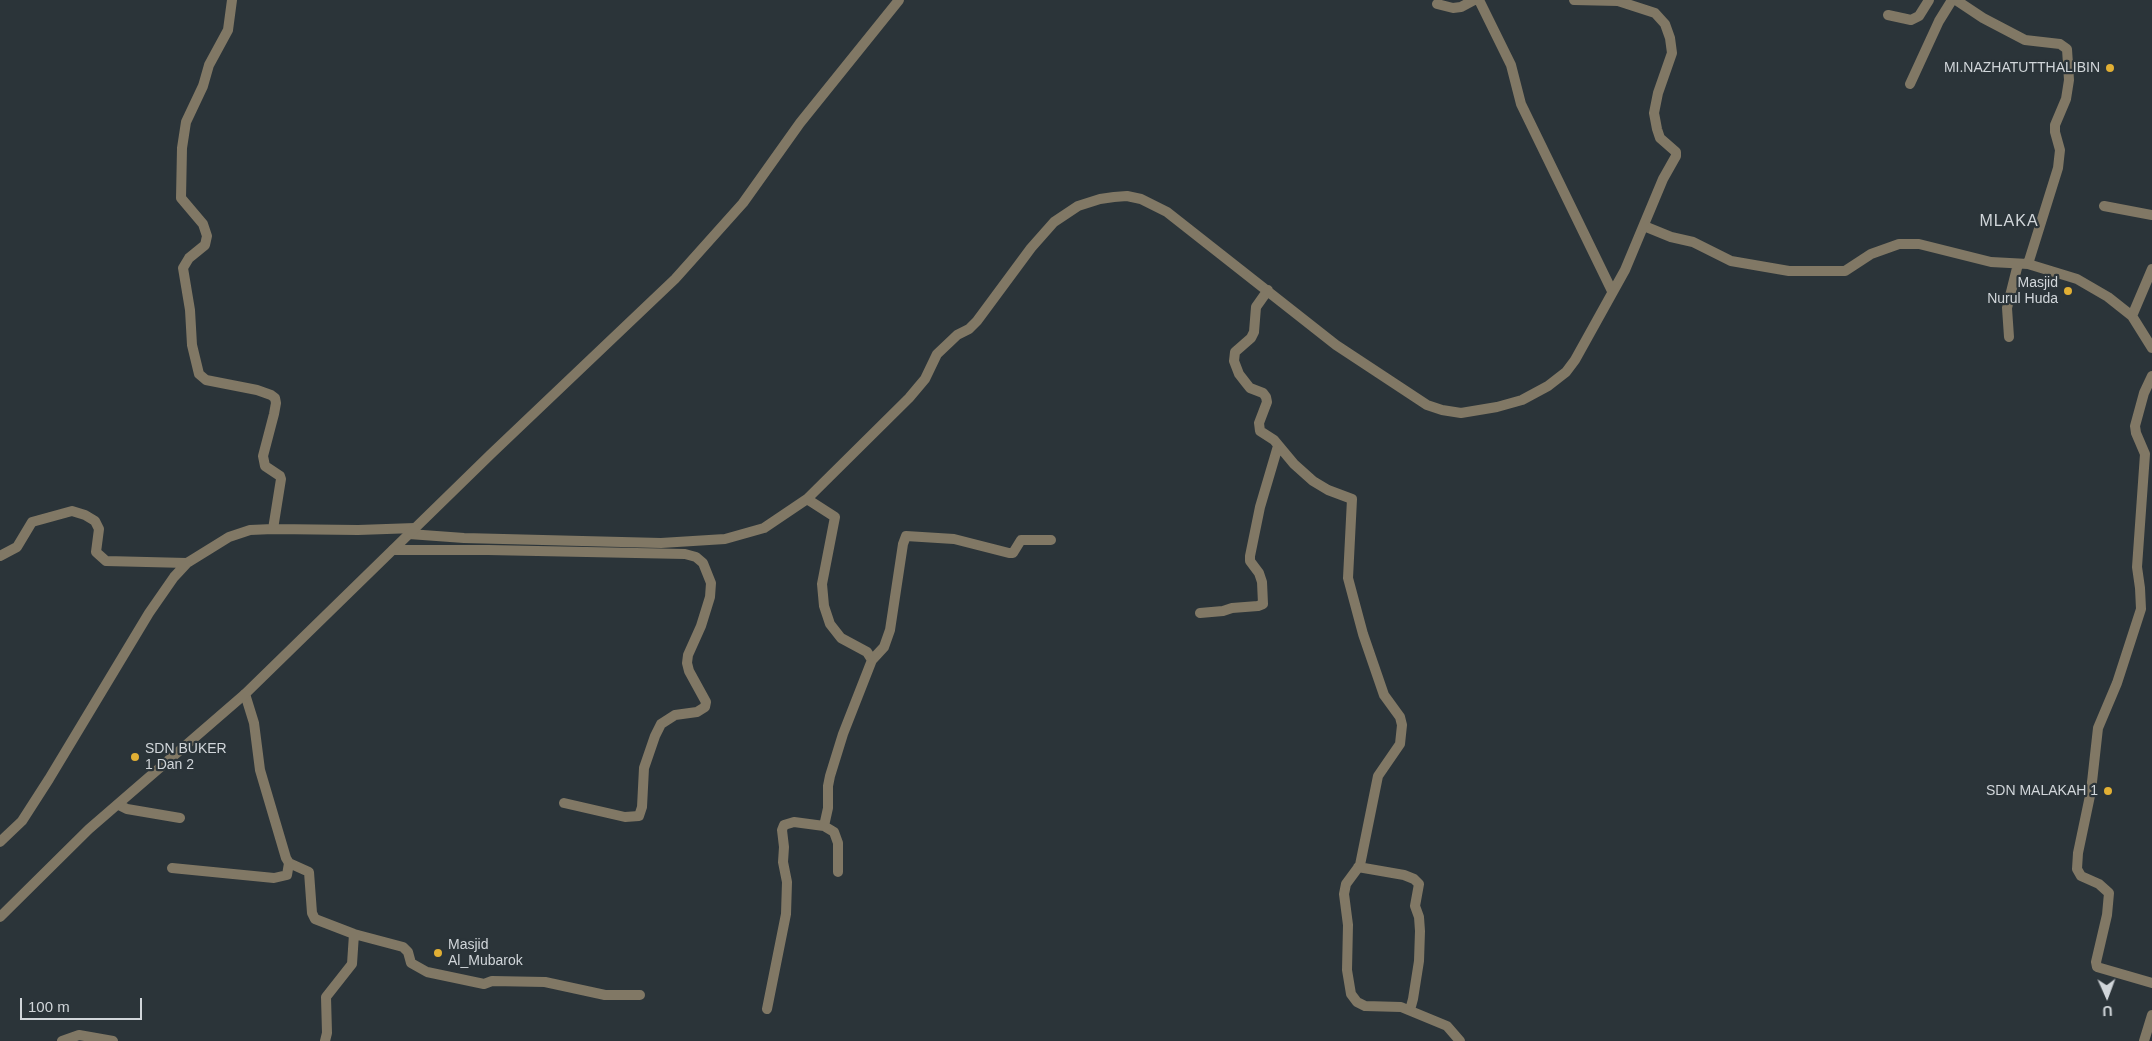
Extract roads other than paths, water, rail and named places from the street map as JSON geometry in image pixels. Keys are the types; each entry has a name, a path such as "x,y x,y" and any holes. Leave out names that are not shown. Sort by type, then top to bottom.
{"street":[{"path":"232,0 228,30 209,65 204,86 186,122 181,198 203,224 207,236 205,245 185,262 183,275 190,310 192,345 199,374 202,378 228,386 266,392 275,398 276,406 263,456 265,466 281,478 273,529"},
{"path":"0,917 74,843 245,694 693,260 743,203 800,123 899,0"},
{"path":"0,842 22,821 149,613 174,576 187,563 229,537 250,530 358,530 464,538 661,543 706,542 725,539 764,528 809,500 919,387 937,354 947,343 977,321 1054,222 1078,206 1100,199 1127,196 1149,202 1167,212 1265,294 1336,345 1428,405 1442,410 1461,413 1497,407 1522,400 1548,386 1566,372 1575,360 1647,226 1663,179 1676,156 1676,152 1660,138 1656,129 1654,113 1672,53 1670,38 1665,24 1655,13 1618,1 1574,0"},
{"path":"1888,15 1911,20 1919,16 1929,0"},
{"path":"1910,84 1939,21 1952,0"},
{"path":"1956,0 1983,18 2025,40 2060,44 2067,49 2069,80 2066,99 2055,125 2060,150 2058,168 2008,304 2009,337"},
{"path":"1437,4 1453,8 1471,2 1511,65 1521,104 1612,291"},
{"path":"2104,206 2152,215"},
{"path":"1647,226 1664,234 1693,242 1730,261 1794,271 1845,271 1871,254 1899,244 1919,244 1991,262 2023,264 2062,274 2086,283 2132,316 2152,348"},
{"path":"2132,316 2152,269"},
{"path":"1265,294 1254,313 1254,332 1251,338 1235,352 1234,361 1239,374 1250,388 1263,393 1266,397 1267,402 1259,428 1263,435 1274,440 1313,481 1328,490 1352,499 1348,578 1363,634 1384,695 1400,717 1402,725 1400,744 1378,776 1367,838 1358,867 1346,884 1344,894 1348,925 1347,970 1351,994 1357,1002 1365,1006 1392,1006 1410,1010 1447,1026 1460,1041"},
{"path":"2152,376 2144,393 2135,426 2145,454 2137,567 2140,588 2140,610 2118,683 2098,728 2091,791 2078,853 2078,869 2081,876 2099,884 2108,893 2107,915 2096,967 2152,983"},
{"path":"1200,613 1263,604 1259,573 1250,561 1250,556 1260,507 1278,446"},
{"path":"809,500 834,515 835,521 822,584 826,613 836,633 866,652 872,660"},
{"path":"0,556 17,547 32,522 72,511 85,514 95,521 98,529 96,552 106,561 187,563"},
{"path":"824,826 828,808 830,776 843,734 872,660 884,647 890,630 902,544 906,536 954,539 1009,553 1013,553 1021,540 1051,540"},
{"path":"395,548 685,554 696,557 703,563 711,583 710,597 702,626 688,656 687,663 689,671 706,702 706,707 697,712 675,715 661,724 644,768 642,807 639,816 624,817 564,803"},
{"path":"245,694 254,723 260,770 286,858 289,863 309,872 312,913 315,919 354,934 403,947 408,952 410,963 416,968 472,982 484,984 492,981 545,982 605,995 640,995"},
{"path":"119,804 128,809 180,818"},
{"path":"767,1009 786,914 788,882 783,862 783,828 788,822 824,826 837,836 838,872"},
{"path":"172,868 274,878 287,875 289,863"},
{"path":"1358,867 1404,875 1414,879 1419,884 1415,906 1419,917 1419,961 1410,1010"},
{"path":"325,1041 327,1033 326,997 352,964 354,934"},
{"path":"2144,1041 2152,1015"},
{"path":"62,1041 79,1035 113,1041"}],"place":[{"name":"MI.NAZHATUTTHALIBIN","path":"2110,68"},
{"name":"Masjid Nurul Huda","path":"2068,291"},
{"name":"SDN BUKER 1 Dan 2","path":"135,757"},
{"name":"SDN MALAKAH 1","path":"2108,791"},
{"name":"Masjid Al_Mubarok","path":"438,953"}],"district":[{"name":"MLAKA","path":"2009,222"}]}
